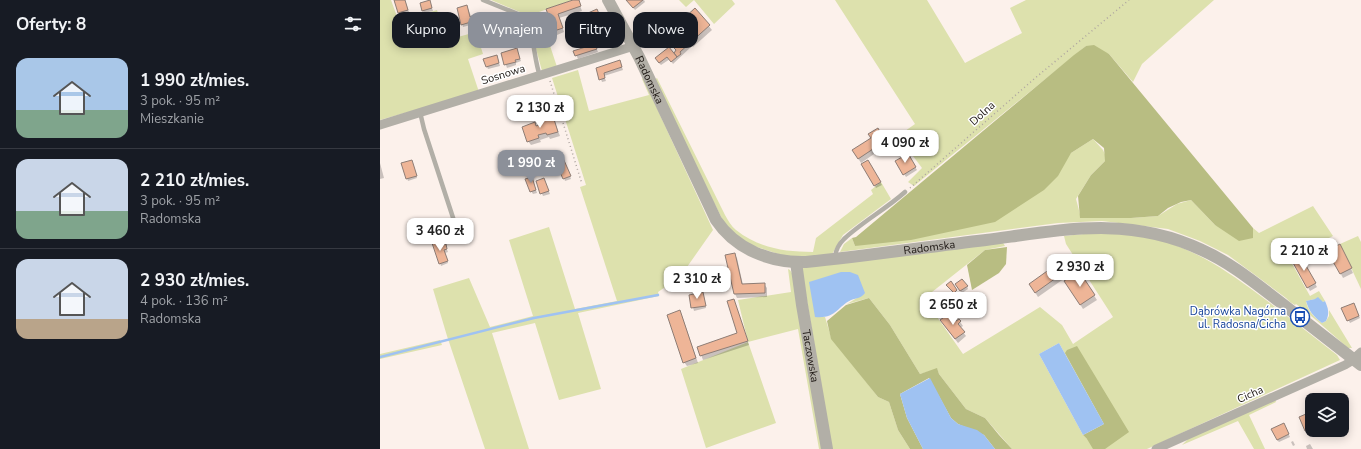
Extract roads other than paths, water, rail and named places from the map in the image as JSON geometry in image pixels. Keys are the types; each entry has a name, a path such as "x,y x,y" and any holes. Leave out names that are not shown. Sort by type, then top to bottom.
{"street":[{"name":"Radomska","path":"608,0 633,44"},
{"name":"Sosnowa","path":"380,125 633,46"},
{"name":"Radomska","path":"635,48 711,210 721,228 744,247 768,257 796,262 835,259 1065,229 1112,228 1149,232 1175,239 1196,247 1230,266 1358,359"},
{"name":"Taczowska","path":"796,262 827,449"},
{"name":"Cicha","path":"1156,449 1358,359"}],"lane":[{"path":"483,0 524,16 527,20 544,75"},
{"path":"420,112 424,129 459,236"},
{"path":"835,259 836,251 843,240 893,203 905,192"}],"water":[{"path":"841,272 850,272 858,275 865,293 860,297 846,303 836,312 828,316 815,317 809,282"},
{"path":"1318,297 1323,302 1325,301 1328,311 1326,321 1322,323 1308,308 1306,301"},
{"path":"1059,343 1104,424 1083,435 1039,354"},
{"path":"930,378 951,418 958,424 977,430 984,435 995,449 923,449 907,418 900,394"}],"waterway":[{"path":"380,357 534,318 658,295"}],"place":[{"name":"Dąbrówka Nagórna ul. Radosna/Cicha","path":"1300,317"}]}
